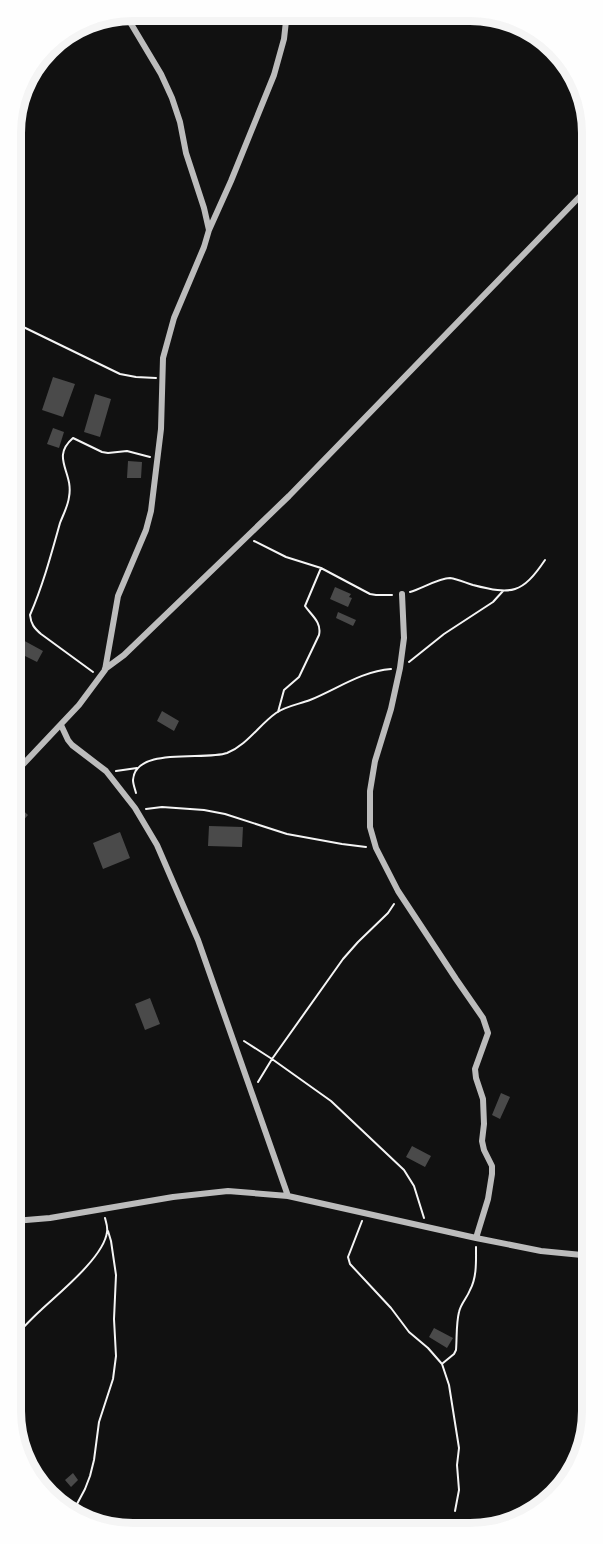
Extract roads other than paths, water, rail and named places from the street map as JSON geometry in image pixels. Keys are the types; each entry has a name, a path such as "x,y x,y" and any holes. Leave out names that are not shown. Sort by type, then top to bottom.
{"street":[{"path":"129,21 161,74 172,98 209,230"},
{"path":"105,670 118,596 146,530 151,511 161,429 161,378 168,338 209,230 274,75 284,39 286,21"},
{"path":"21,767 79,705 105,670 124,655 289,496 582,194"},
{"path":"402,594 404,638 400,668 392,709 375,761 370,791 370,827 376,848 398,891 483,1018 488,1034 475,1069 483,1099 482,1141 492,1166 488,1199 476,1238"},
{"path":"61,725 72,745 106,771 136,810 157,845 198,940 288,1196"},
{"path":"21,1220 228,1191 288,1196 476,1238 541,1251 582,1255"}]}
